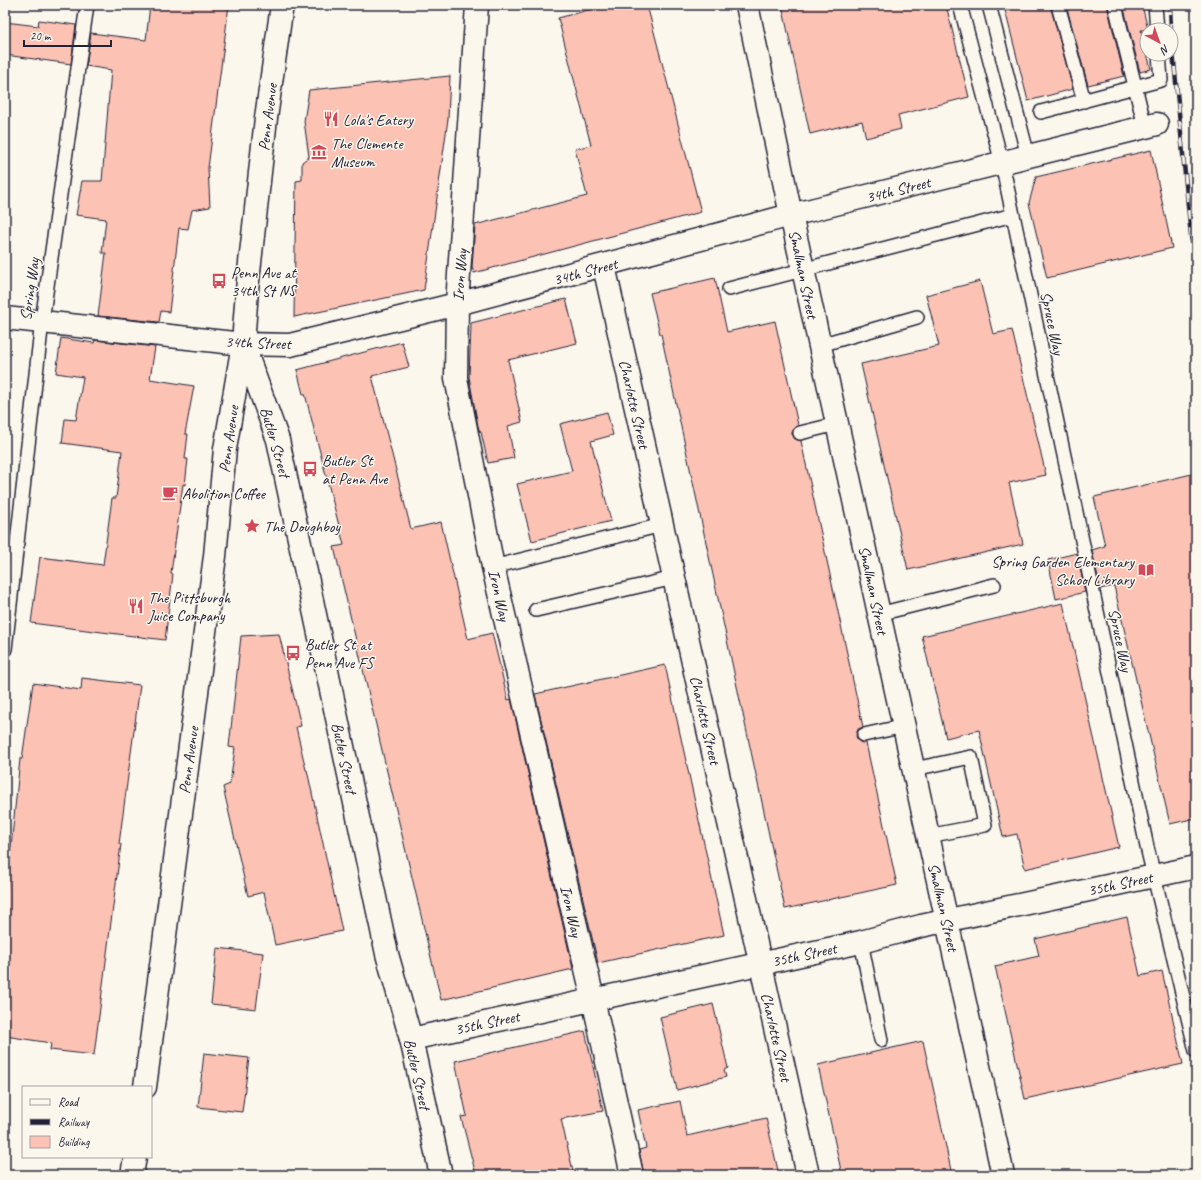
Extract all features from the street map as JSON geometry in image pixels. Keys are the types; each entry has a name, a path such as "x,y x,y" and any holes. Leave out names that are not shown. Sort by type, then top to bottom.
{"street":[{"name":"Penn Avenue","path":"144,1086 215,556 226,449 240,368 266,118 282,5"},
{"name":"Iron Way","path":"477,5 457,304 456,378 493,567 593,999 632,1175"},
{"name":"Smallman Street","path":"747,5 791,216 1003,1175"},
{"name":"34th Street","path":"5,318 243,344 290,345 457,304 791,216 1151,126"},
{"name":"Charlotte Street","path":"604,266 808,1175"},
{"name":"Butler Street","path":"243,344 278,440 386,954 411,1039 441,1175"},
{"name":"35th Street","path":"411,1039 861,942 947,920 1196,867"},
{"path":"132,1175 135,1158"}],"lane":[{"name":"Spring Way","path":"5,649 42,322 87,5"},
{"name":"Spruce Way","path":"960,5 1002,163 1154,876 1196,1051"},
{"path":"989,5 1028,156"},
{"path":"1058,5 1084,100"},
{"path":"1114,5 1135,87 1151,126"},
{"path":"1154,5 1156,22"},
{"path":"1041,112 1161,80 1160,62"},
{"path":"729,289 1013,215"},
{"path":"820,345 916,317"},
{"path":"800,433 837,424"},
{"path":"493,567 662,525"},
{"path":"536,610 674,578"},
{"path":"879,614 994,585"},
{"path":"864,735 904,726"},
{"path":"914,769 971,757 985,824 928,836"},
{"path":"861,942 881,1040"}],"building":[{"path":"150,5 229,5 208,168 210,207 192,210 188,229 179,228 169,312 161,311 159,322 98,316 106,253 102,253 106,219 76,215 82,181 102,181 111,70 86,66 91,33 146,40"},
{"path":"607,5 647,5 701,212 474,273 472,267 475,225 587,196 575,149 591,145 558,18"},
{"path":"782,5 946,5 969,97 898,115 901,129 866,138 862,121 810,134"},
{"path":"1011,5 1050,5 1073,89 1028,101 1005,10 1012,9"},
{"path":"1066,5 1107,5 1124,76 1088,85"},
{"path":"1123,5 1142,5 1146,22 1139,22 1139,62 1149,62 1151,69 1140,72"},
{"path":"39,20 76,25 71,64 5,55 5,22 38,26"},
{"path":"450,76 448,119 424,290 294,317 296,181 302,180 302,162 309,157 304,121 309,90"},
{"path":"1151,150 1172,248 1047,278 1029,203 1036,177"},
{"path":"715,278 727,332 775,321 798,425 792,430 792,434 795,439 801,441 863,727 858,729 856,736 858,741 866,743 897,885 785,909 661,334 650,293"},
{"path":"980,281 993,334 1012,330 1046,475 1009,483 1023,544 908,570 861,364 939,346 926,295"},
{"path":"566,299 577,343 508,360 522,422 508,426 514,458 488,463 481,432 478,426 469,377 471,323"},
{"path":"61,338 94,343 95,340 155,347 150,379 194,386 185,434 188,434 185,459 188,459 185,485 183,484 171,573 173,574 165,640 31,623 40,557 103,565 112,498 116,498 122,451 62,443 65,419 76,420 83,377 56,373"},
{"path":"402,342 409,367 372,376 411,529 441,522 468,639 492,633 508,700 511,699 573,969 441,1000 334,547 344,545 305,394 303,394 297,370"},
{"path":"607,412 613,435 591,441 611,521 532,541 517,484 572,471 560,424"},
{"path":"1196,473 1196,818 1170,824 1114,586 1100,589 1092,550 1105,546 1094,497"},
{"path":"1077,553 1085,592 1056,599 1048,560"},
{"path":"1063,603 1119,847 1025,869 1017,834 1003,837 979,730 946,738 922,636"},
{"path":"279,634 301,726 296,727 307,770 342,931 275,945 264,892 248,896 223,787 230,784 235,748 229,747 241,636"},
{"path":"665,665 724,935 598,963 535,694"},
{"path":"82,678 140,685 119,844 121,844 94,1055 50,1050 51,1043 5,1036 5,905 20,759 22,759 33,683 81,690"},
{"path":"1127,917 1140,976 1162,971 1183,1064 1025,1099 995,966 1039,956 1035,939"},
{"path":"217,948 263,953 256,1009 211,1004"},
{"path":"713,1004 728,1068 724,1070 726,1077 677,1090 660,1017"},
{"path":"585,1031 603,1111 561,1119 574,1175 476,1175 461,1117 467,1116 455,1061"},
{"path":"923,1041 952,1175 842,1175 818,1065"},
{"path":"204,1053 249,1058 242,1112 198,1107"},
{"path":"680,1101 687,1136 766,1118 779,1175 644,1175 639,1150 646,1148 638,1110"}],"railway":[{"path":"1170,5 1171,22"},
{"path":"1174,62 1191,236 1196,262"}],"place":[{"name":"Lola's Eatery","path":"331,119"},
{"name":"The Clemente Museum","path":"319,152"},
{"name":"Penn Ave at 34th St NS","path":"219,281"},
{"name":"Butler St at Penn Ave","path":"310,469"},
{"name":"Abolition Coffee","path":"170,493"},
{"name":"The Doughboy","path":"252,526"},
{"name":"Spring Garden Elementary School Library","path":"1146,570"},
{"name":"The Pittsburgh Juice Company","path":"136,606"},
{"name":"Butler St at Penn Ave FS","path":"293,653"}]}
